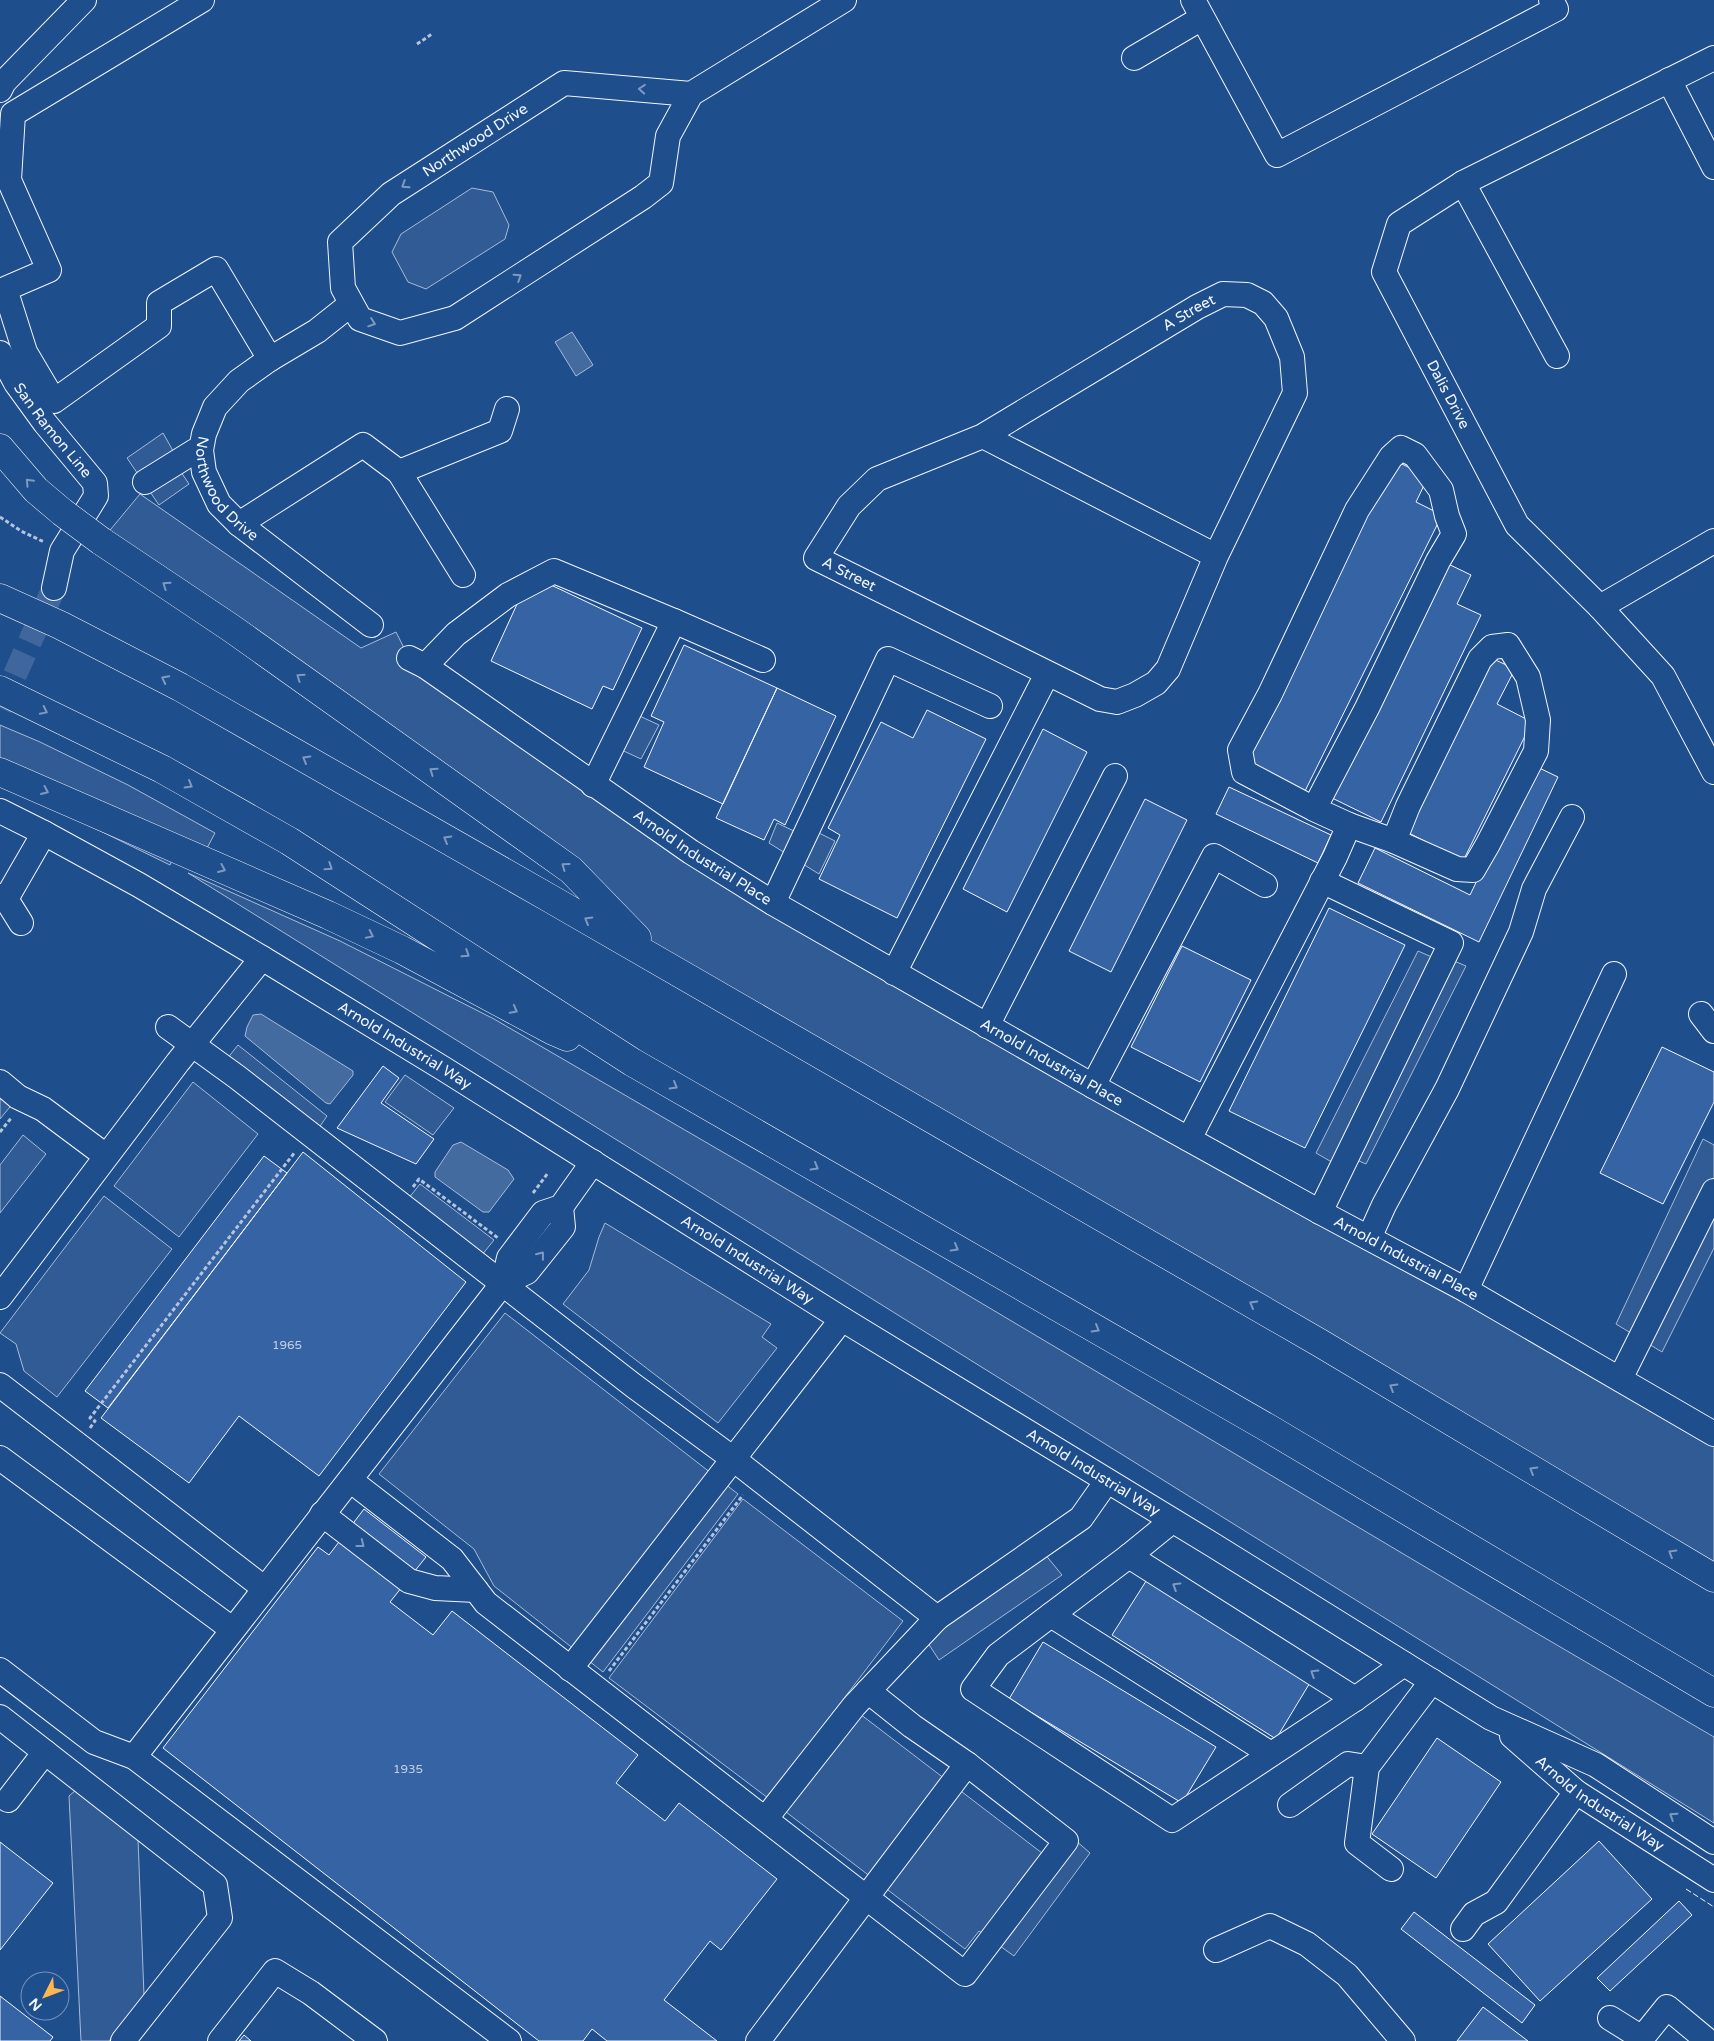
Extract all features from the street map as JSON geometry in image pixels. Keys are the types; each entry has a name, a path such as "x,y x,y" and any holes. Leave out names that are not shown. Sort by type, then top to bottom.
{"highway":[{"path":"0,448 36,490 101,541 231,628 571,870 661,962"},
{"path":"0,598 60,625 180,687 661,962 1320,1343 1714,1578"},
{"path":"0,690 162,769 288,841 632,1062 1268,1428 1714,1693"},
{"path":"0,772 328,915 393,946 553,1031 632,1062"}],"street":[{"path":"0,90 4,82 84,0"},
{"path":"202,0 13,114 9,180 49,270 6,289 25,352 54,401 159,326 159,303 216,269 270,359"},
{"name":"Northwood Drive","path":"691,94 564,83 391,194 340,242 343,288 360,319 400,333 455,318 643,197 660,182 668,136 691,94 844,0"},
{"path":"1134,58 1198,9 1277,155 1556,9 1551,0"},
{"name":"Dalis Drive","path":"1714,58 1463,183 1399,224 1384,272 1517,525 1600,607 1663,676 1714,772"},
{"path":"1669,80 1714,167"},
{"path":"1463,183 1557,356"},
{"name":"A Street","path":"1223,294 1247,295 1262,304 1276,318 1292,357 1295,393 1216,556 1168,669 1156,684 1117,702 1100,699 1046,674 816,558 849,506 877,479 984,436 1198,307 1223,294"},
{"name":"Northwood Drive","path":"351,304 317,331 270,359 239,381 215,407 204,434 201,450 204,472 219,504 239,524 371,625"},
{"name":"San Ramon Line","path":"0,353 16,383 45,423 95,483 96,496 62,551 54,588"},
{"path":"399,472 500,431 507,410"},
{"path":"984,436 1216,556"},
{"path":"239,524 363,445 399,472 464,575"},
{"path":"1314,809 1371,699 1438,561 1454,534 1447,516 1441,490 1415,455 1401,448 1391,458 1357,510 1274,686 1240,750 1244,772 1314,809 1349,825 1394,841 1457,870 1473,870 1536,750 1538,720 1528,678 1508,645 1492,647 1480,659 1408,806 1394,841"},
{"path":"145,482 195,450 201,450"},
{"path":"1600,607 1714,541"},
{"name":"Arnold Industrial Place","path":"674,621 554,571 508,595 417,662 691,852 773,903 1093,1086 1320,1212 1466,1290 1714,1434"},
{"path":"593,785 674,621 763,660"},
{"path":"773,903 888,659 990,706"},
{"path":"894,973 1046,674"},
{"path":"987,1026 1116,776"},
{"name":"Arnold Industrial Way","path":"0,811 44,832 262,958 1491,1718 1596,1765 1714,1842"},
{"path":"1369,1238 1384,1205 1448,1088 1521,932 1534,889 1572,817"},
{"path":"1189,1139 1349,825"},
{"path":"21,923 3,898 44,832"},
{"path":"1093,1086 1214,856 1265,885"},
{"path":"1320,1212 1451,943 1322,881"},
{"path":"0,1297 192,1044 262,958"},
{"path":"1466,1290 1614,974"},
{"path":"168,1027 503,1283 634,1386 732,1458 937,1618"},
{"path":"0,1082 18,1097 43,1109 106,1156"},
{"path":"134,1757 503,1283 509,1258 543,1213 561,1207 593,1162"},
{"path":"1620,1379 1714,1191"},
{"path":"570,1669 842,1318"},
{"path":"0,1385 264,1588"},
{"path":"0,1458 232,1629"},
{"path":"350,1480 452,1559 486,1603 965,1974 1066,1841 967,1764 912,1726 868,1691"},
{"path":"766,1818 854,1706 937,1618 1081,1518 1107,1481"},
{"path":"322,1514 409,1581 435,1588 476,1590"},
{"path":"1172,1520 1129,1556 998,1655 973,1689 1172,1820 1355,1699 1404,1664"},
{"path":"1129,1556 1355,1699"},
{"path":"1051,1615 1271,1754"},
{"path":"0,1670 94,1742 134,1757 509,2041"},
{"path":"1391,1869 1357,1843 1367,1767 1432,1681"},
{"path":"0,1717 216,1885 220,1918 123,2041"},
{"name":"Arnold Industrial Way","path":"1491,1718 1576,1792 1714,1880"},
{"path":"8,1800 45,1752"},
{"path":"758,2041 967,1764"},
{"path":"1290,1805 1348,1764 1367,1767"},
{"path":"1463,1929 1474,1914 1496,1902 1576,1792"},
{"path":"1216,1950 1270,1926 1307,1944 1347,1974 1403,2041"},
{"path":"220,2041 276,1971 311,1993 374,2041"},
{"path":"1610,2018 1642,2038 1667,2007 1708,2041"}],"path":[{"path":"417,44 432,34"},
{"path":"0,517 21,532 62,551"},
{"path":"0,1132 12,1116"},
{"path":"77,1446 95,1421 90,1418 295,1152"},
{"path":"596,1688 744,1492"}],"shaded area":[{"path":"472,188 493,192 509,225 505,239 426,289 408,282 392,252 401,234"},
{"path":"572,332 593,365 576,376 555,342"},
{"path":"163,433 181,472 189,484 159,505 127,458"},
{"path":"140,494 361,648 396,632 409,658 691,852 1714,1434 1714,1582 661,962 571,870 101,541"},
{"path":"631,712 659,725 641,759 615,747"},
{"path":"0,725 40,742 128,785 215,833 206,850 181,840 170,865 0,782"},
{"path":"777,823 796,832 819,833 835,841 819,874 769,843"},
{"path":"188,873 340,941 494,1019 929,1272 1714,1737 1714,1823"},
{"path":"1418,951 1434,958 1454,961 1466,966 1366,1164 1359,1161 1330,1161 1316,1153"},
{"path":"261,1014 353,1071 353,1075 330,1104 326,1103 245,1036 253,1015"},
{"path":"238,1045 327,1116 314,1135 223,1064"},
{"path":"405,1075 454,1108 433,1135 385,1102"},
{"path":"193,1082 258,1134 179,1237 114,1186"},
{"path":"0,1091 14,1102 0,1119"},
{"path":"23,1135 46,1154 0,1213 0,1165"},
{"path":"1703,1139 1714,1145 1714,1248 1662,1352 1616,1324"},
{"path":"461,1142 508,1170 514,1179 489,1212 483,1212 435,1177 435,1172 453,1145"},
{"path":"420,1184 494,1240 477,1261 404,1204"},
{"path":"104,1196 172,1249 57,1397 24,1371 16,1344 0,1333"},
{"path":"605,1223 771,1324 762,1337 777,1348 718,1423 563,1304 589,1270"},
{"path":"505,1313 738,1494 603,1672 494,1586 474,1549 379,1474"},
{"path":"743,1499 903,1621 768,1798 609,1678"},
{"path":"1044,1553 1062,1575 939,1660 926,1640"},
{"path":"860,1714 1055,1863 1074,1839 1090,1853 1014,1956 979,1931 965,1949 786,1812"},
{"path":"76,1790 138,1839 144,1996 109,2041 81,2041 69,1796"}],"building":[{"path":"1394,460 1428,477 1416,502 1442,515 1304,793 1244,763"},
{"path":"1442,561 1471,575 1457,604 1481,615 1381,822 1328,796"},
{"path":"551,585 642,628 613,690 603,686 592,709 491,661 518,602"},
{"path":"684,645 777,688 723,804 644,767 664,722 651,716"},
{"path":"1489,657 1515,669 1497,704 1532,722 1463,861 1403,830"},
{"path":"777,688 836,716 785,825 774,819 764,840 716,818"},
{"path":"927,710 986,739 897,918 819,879 840,835 828,828 881,722 913,738"},
{"path":"1043,729 1087,752 1007,912 963,889"},
{"path":"1533,765 1558,777 1479,942 1358,883 1375,848 1470,895"},
{"path":"1229,787 1331,835 1318,863 1216,814"},
{"path":"1145,799 1187,820 1111,972 1069,951"},
{"path":"1329,908 1405,945 1305,1148 1229,1111"},
{"path":"1182,946 1251,980 1200,1082 1131,1047"},
{"path":"1662,1047 1714,1072 1714,1102 1663,1204 1600,1173"},
{"path":"383,1066 399,1078 381,1103 434,1139 416,1164 337,1128"},
{"path":"303,1152 466,1282 319,1476 239,1416 189,1483 101,1418"},
{"path":"264,1156 287,1173 108,1408 85,1391"},
{"path":"364,1509 426,1557 390,1602 433,1635 452,1611 638,1755 616,1783 665,1821 679,1803 777,1879 721,1950 710,1941 664,2000 717,2041 607,2041 592,2029 583,2041 539,2041 163,1748 318,1547 329,1555"},
{"path":"1148,1578 1311,1681 1276,1739 1112,1635"},
{"path":"1043,1642 1216,1747 1182,1803 1009,1699"},
{"path":"1437,1738 1501,1782 1436,1878 1372,1834"},
{"path":"1599,1841 1652,1899 1540,2001 1488,1944"},
{"path":"0,1842 53,1883 0,1950"},
{"path":"1679,1901 1692,1915 1610,1991 1597,1978"},
{"path":"1414,1912 1535,2005 1522,2023 1401,1929"},
{"path":"0,1996 20,2011 20,2021 32,2021 53,2037 50,2041 0,2041"},
{"path":"1483,2007 1528,2041 1457,2041"},
{"path":"244,2035 251,2041 239,2041"}],"tunnel":[{"path":"0,708 54,588"}],"fence":[{"path":"1686,1889 1714,1907"}]}
